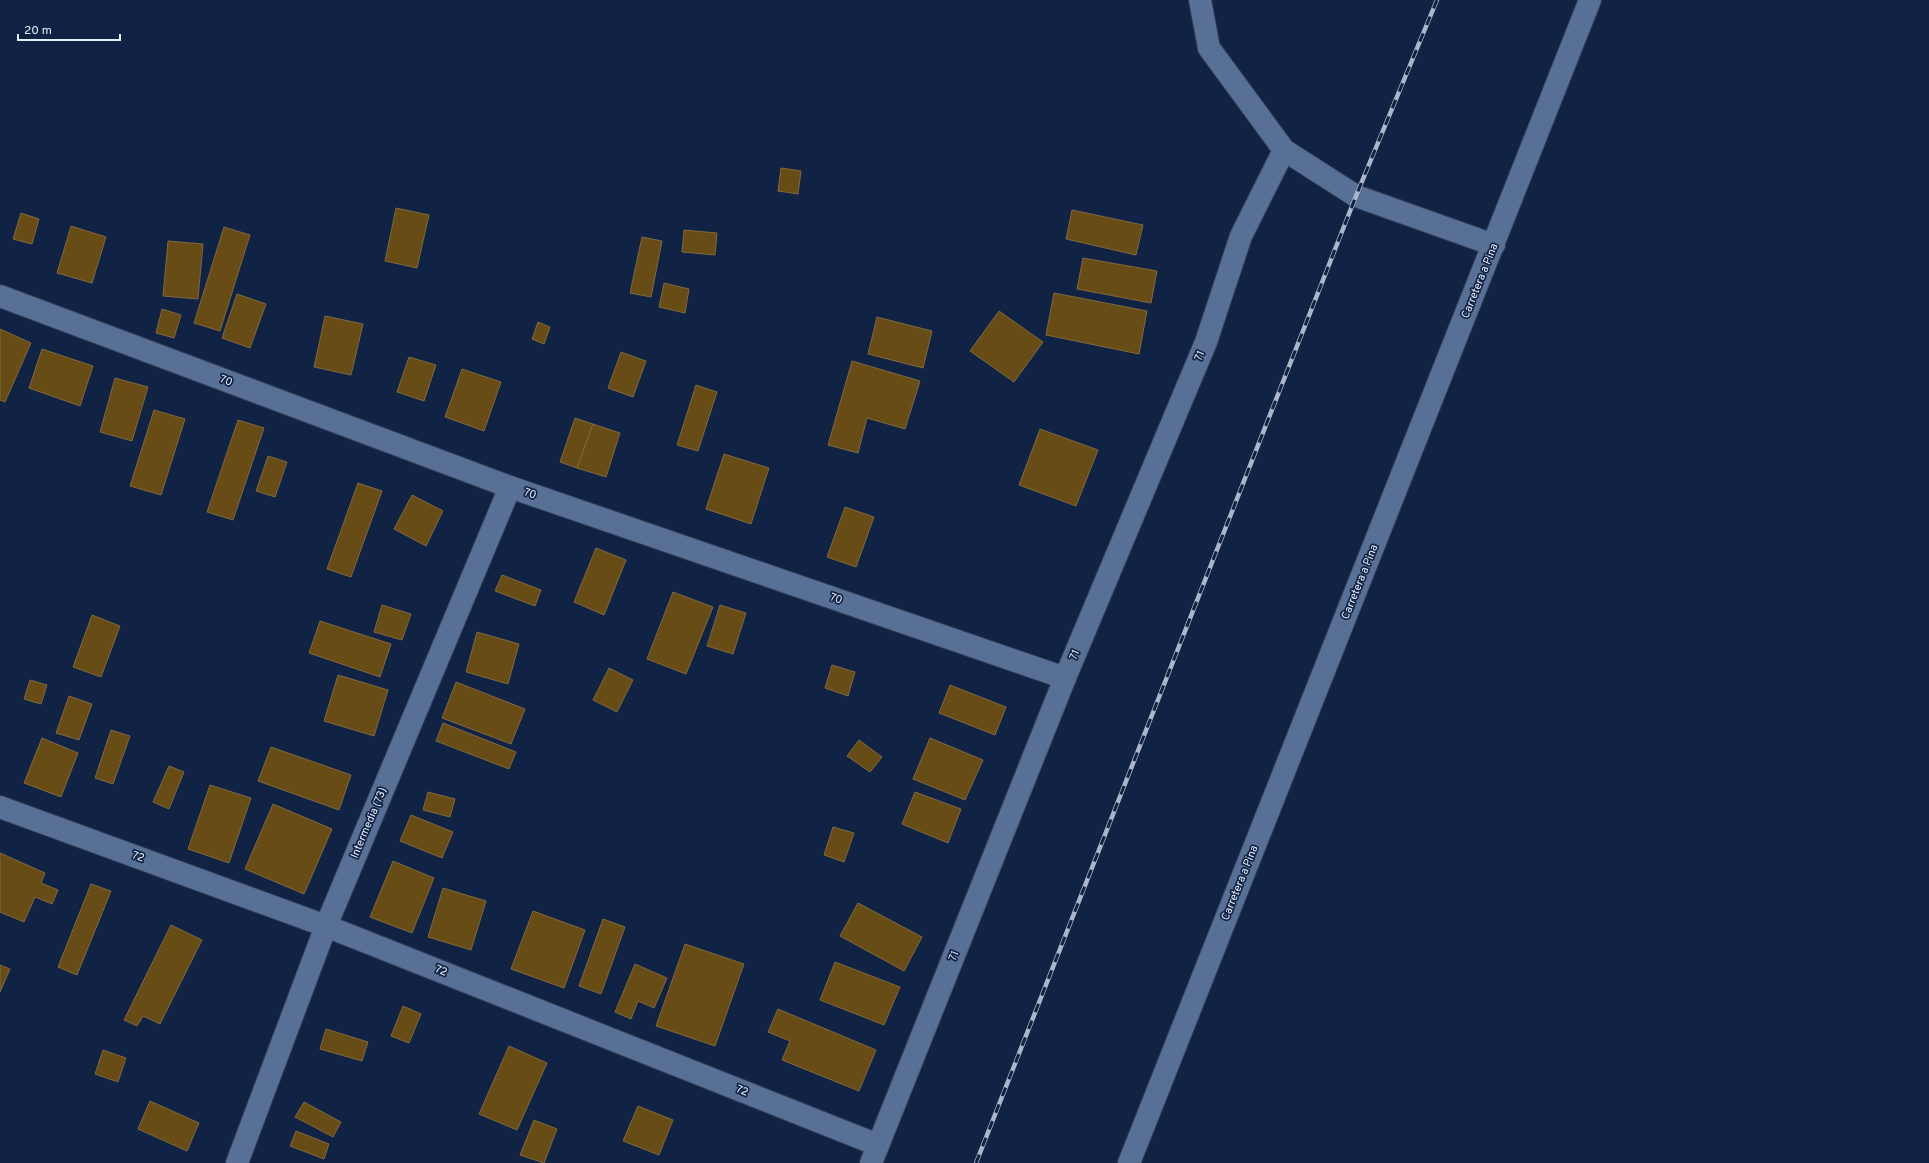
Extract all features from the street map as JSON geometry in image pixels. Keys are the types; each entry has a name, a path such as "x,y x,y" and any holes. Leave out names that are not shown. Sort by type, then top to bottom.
{"street":[{"path":"1200,0 1209,48 1284,150 1356,196 1494,245"},
{"name":"Carretera a Pina","path":"1129,1163 1590,0"},
{"name":"71","path":"875,1154 1065,678 1206,342 1241,236 1284,150"},
{"name":"70","path":"0,296 510,487 1065,678"},
{"name":"Intermedia (73)","path":"237,1163 326,926 510,487"},
{"name":"72","path":"0,808 326,926 875,1154"}],"building":[{"path":"781,168 801,171 798,194 778,191"},
{"path":"396,208 429,215 417,268 385,261"},
{"path":"1072,210 1143,225 1136,255 1066,239"},
{"path":"21,213 39,219 32,244 13,239"},
{"path":"71,226 106,237 92,283 57,273"},
{"path":"224,227 250,235 220,331 194,323"},
{"path":"684,230 717,233 715,255 682,252"},
{"path":"642,237 662,241 651,297 630,293"},
{"path":"168,241 203,244 198,299 163,296"},
{"path":"1083,258 1157,271 1151,303 1077,289"},
{"path":"664,283 689,289 685,313 659,307"},
{"path":"1054,293 1147,311 1139,354 1046,335"},
{"path":"237,294 266,304 250,348 222,338"},
{"path":"162,309 181,315 174,338 156,333"},
{"path":"999,311 1043,342 1014,382 970,351"},
{"path":"325,316 363,324 351,375 314,367"},
{"path":"877,317 932,331 923,368 868,354"},
{"path":"538,322 550,327 544,344 532,339"},
{"path":"0,329 31,343 5,402 0,400"},
{"path":"42,349 93,366 80,406 29,388"},
{"path":"621,352 646,361 633,397 608,388"},
{"path":"409,357 436,365 424,401 397,392"},
{"path":"852,361 920,381 905,429 867,418 858,453 828,445"},
{"path":"462,369 501,382 484,431 445,417"},
{"path":"115,378 148,387 132,441 100,432"},
{"path":"696,385 717,392 698,451 677,445"},
{"path":"154,410 185,419 161,495 130,486"},
{"path":"575,418 593,424 577,468 560,462"},
{"path":"238,420 264,428 233,520 207,512"},
{"path":"593,424 620,433 606,477 577,468"},
{"path":"1040,429 1098,450 1076,506 1019,485"},
{"path":"724,454 769,468 751,524 706,509"},
{"path":"268,456 287,462 275,497 256,491"},
{"path":"358,483 382,491 351,577 327,569"},
{"path":"412,495 443,511 426,546 394,529"},
{"path":"845,507 874,517 856,567 827,557"},
{"path":"596,548 626,560 604,615 574,602"},
{"path":"502,575 541,590 535,606 495,591"},
{"path":"673,592 713,607 686,674 647,659"},
{"path":"382,605 411,614 402,640 374,632"},
{"path":"720,605 746,613 733,654 707,646"},
{"path":"92,615 120,626 101,677 73,667"},
{"path":"320,621 391,644 380,677 309,653"},
{"path":"477,632 519,644 508,684 466,672"},
{"path":"832,665 855,672 848,696 825,688"},
{"path":"609,668 633,680 617,712 593,700"},
{"path":"338,675 388,690 374,736 324,721"},
{"path":"30,680 47,685 41,704 24,699"},
{"path":"456,682 525,709 511,744 442,718"},
{"path":"950,685 1006,707 995,735 939,713"},
{"path":"69,696 92,704 79,740 56,733"},
{"path":"443,723 516,752 509,769 436,741"},
{"path":"111,730 130,736 113,784 95,778"},
{"path":"42,738 78,753 61,797 24,783"},
{"path":"930,738 983,760 965,800 913,779"},
{"path":"859,740 882,757 870,772 847,756"},
{"path":"271,747 351,775 339,810 258,781"},
{"path":"169,766 184,772 169,809 153,802"},
{"path":"210,785 251,798 229,863 188,849"},
{"path":"428,792 455,799 450,817 423,810"},
{"path":"915,792 961,809 948,843 902,824"},
{"path":"273,804 332,829 304,894 245,869"},
{"path":"411,815 453,832 442,858 400,841"},
{"path":"833,827 854,833 844,862 824,855"},
{"path":"0,853 45,873 41,883 58,890 52,904 35,897 24,922 0,912"},
{"path":"393,861 434,878 412,933 370,917"},
{"path":"91,884 111,891 77,975 58,967"},
{"path":"443,888 486,901 471,950 428,937"},
{"path":"858,903 922,937 904,971 840,936"},
{"path":"533,911 585,930 564,988 511,969"},
{"path":"603,919 625,927 601,994 579,986"},
{"path":"171,925 202,940 160,1024 143,1016 137,1026 124,1020"},
{"path":"685,944 744,964 715,1046 656,1026"},
{"path":"835,962 900,987 884,1025 820,1000"},
{"path":"635,964 667,978 654,1008 638,1001 631,1019 615,1012"},
{"path":"0,965 10,969 0,992"},
{"path":"403,1006 421,1014 409,1043 391,1036"},
{"path":"778,1009 876,1050 859,1091 782,1060 790,1041 768,1032"},
{"path":"326,1029 368,1042 362,1061 320,1049"},
{"path":"509,1046 547,1063 517,1130 479,1114"},
{"path":"103,1050 126,1058 118,1082 95,1074"},
{"path":"150,1101 199,1123 187,1151 138,1129"},
{"path":"304,1102 341,1122 333,1137 295,1117"},
{"path":"638,1106 673,1120 659,1155 623,1141"},
{"path":"534,1120 557,1129 544,1163 520,1155"},
{"path":"296,1131 329,1144 324,1159 290,1146"}],"railway":[{"path":"976,1163 1356,196 1437,0"}]}
